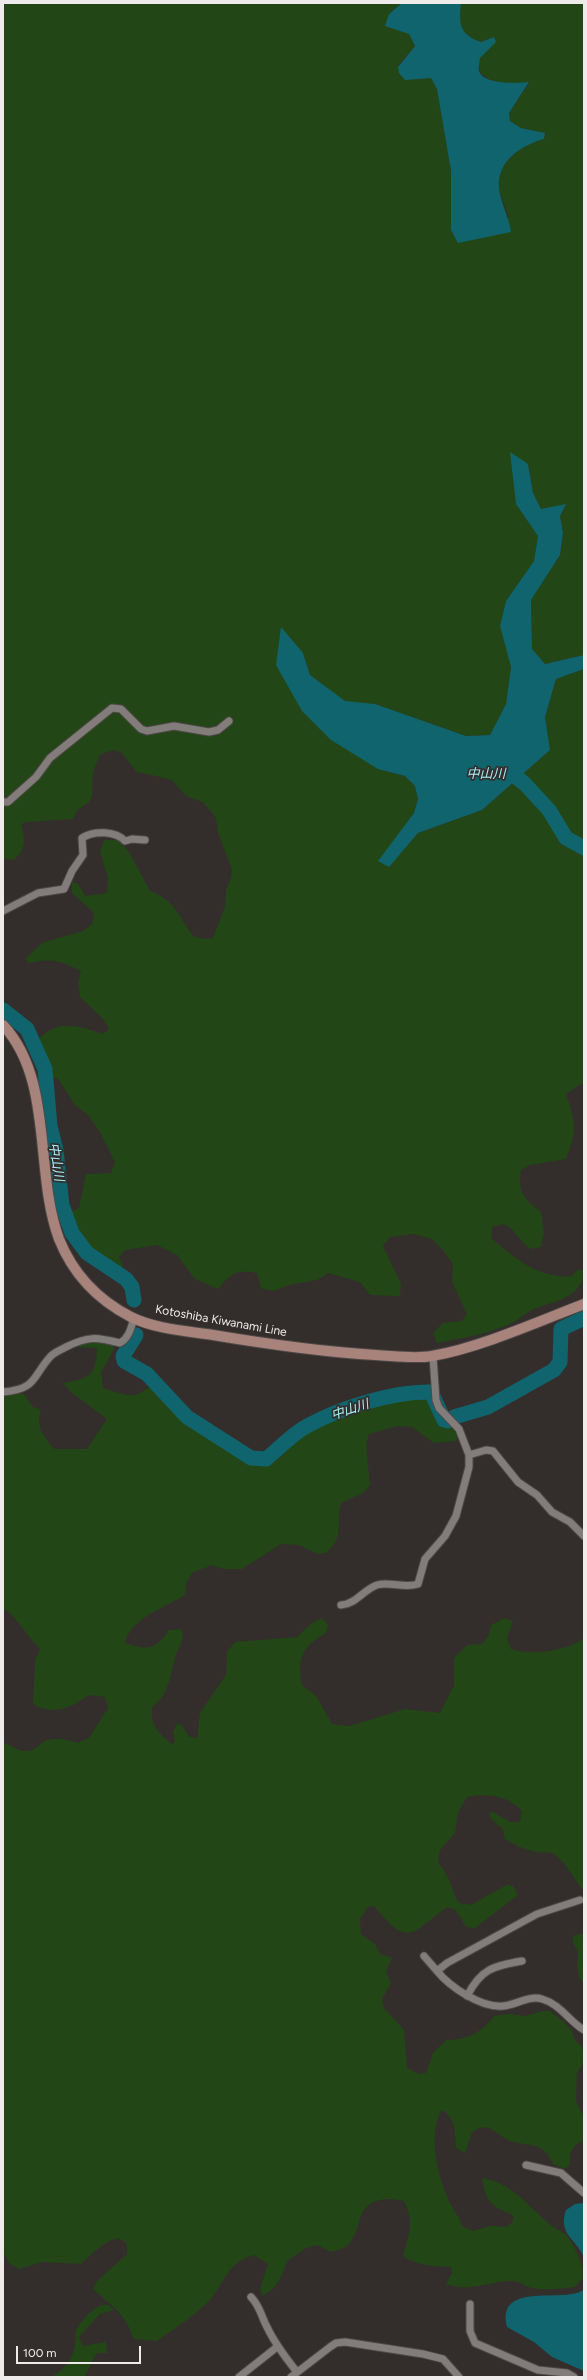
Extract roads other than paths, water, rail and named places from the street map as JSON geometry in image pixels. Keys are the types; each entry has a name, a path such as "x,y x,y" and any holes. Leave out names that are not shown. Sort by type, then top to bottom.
{"main road":[{"name":"Kotoshiba Kiwanami Line","path":"3,1025 18,1044 30,1071 55,1226 65,1252 80,1277 88,1286 109,1304 134,1318 192,1332 299,1347 383,1356 433,1356 486,1340 584,1304"}],"street":[{"path":"3,802 8,802 36,777 50,758 112,708 120,709 141,729 147,731 174,726 209,732 218,730 229,721"},
{"path":"3,911 38,893 64,889 72,871 81,860 83,850 82,838 86,835 111,833 125,841 132,838 145,840"},
{"path":"3,1392 14,1391 30,1383 50,1357 83,1339 103,1339 120,1343 123,1342 131,1330 134,1318"},
{"path":"341,1605 347,1604 378,1585 406,1586 418,1584 425,1559 445,1536 456,1516 470,1455 459,1429 437,1404 433,1356"},
{"path":"470,1455 486,1450 493,1451 518,1482 536,1495 552,1512 570,1522 584,1536"},
{"path":"437,1971 447,1963 537,1914 580,1900"},
{"path":"424,1956 446,1982 467,1996 503,2006 532,1998 542,1999 556,2006 584,2030"},
{"path":"467,1996 482,1974 495,1966 522,1961"},
{"path":"526,2165 561,2173 584,2193"},
{"path":"251,2297 259,2306 265,2324 277,2347 297,2372"},
{"path":"470,2304 470,2331 475,2343 538,2370 567,2374 574,2377"},
{"path":"291,2377 336,2343 345,2342 423,2354 443,2359 459,2377"},
{"path":"238,2377 277,2347"}],"water":[{"path":"402,3 461,3 460,17 464,32 481,42 494,37 496,42 480,58 479,71 482,76 487,79 501,82 529,82 509,113 510,121 521,128 545,133 544,139 527,145 520,150 512,156 502,169 499,178 499,192 511,232 458,243 451,230 451,171 437,89 431,78 405,80 399,73 398,67 415,46 409,34 385,26 389,14"},
{"path":"510,452 528,464 533,493 541,509 566,504 560,516 563,533 560,555 531,600 532,649 545,664 584,655 584,669 556,679 545,717 550,750 482,810 418,833 389,867 378,861 414,813 418,799 415,786 405,776 378,769 331,740 302,711 276,665 281,627 303,653 310,675 345,701 375,704 466,736 490,735 506,704 511,667 500,626 506,601 534,561 538,536 516,504"},
{"path":"584,2203 584,2257 566,2230 564,2218 566,2210 575,2204"},
{"path":"584,2289 584,2371 552,2357 534,2342 507,2327 506,2312 512,2303 522,2298 564,2295 576,2293"}],"waterway":[{"name":"中山川","path":"500,772 511,773 525,784 549,810 566,838 584,848"},
{"name":"中山川","path":"3,1010 27,1029 45,1069 50,1126 56,1150 62,1205 72,1233 87,1253 126,1279 132,1287 134,1300"},
{"name":"中山川","path":"136,1335 123,1356 124,1361 147,1374 187,1417 251,1458 266,1459 291,1437 320,1419 351,1407 400,1394 431,1392 444,1420 448,1421 454,1417 488,1407 554,1370 560,1362 561,1329 584,1318"}]}
